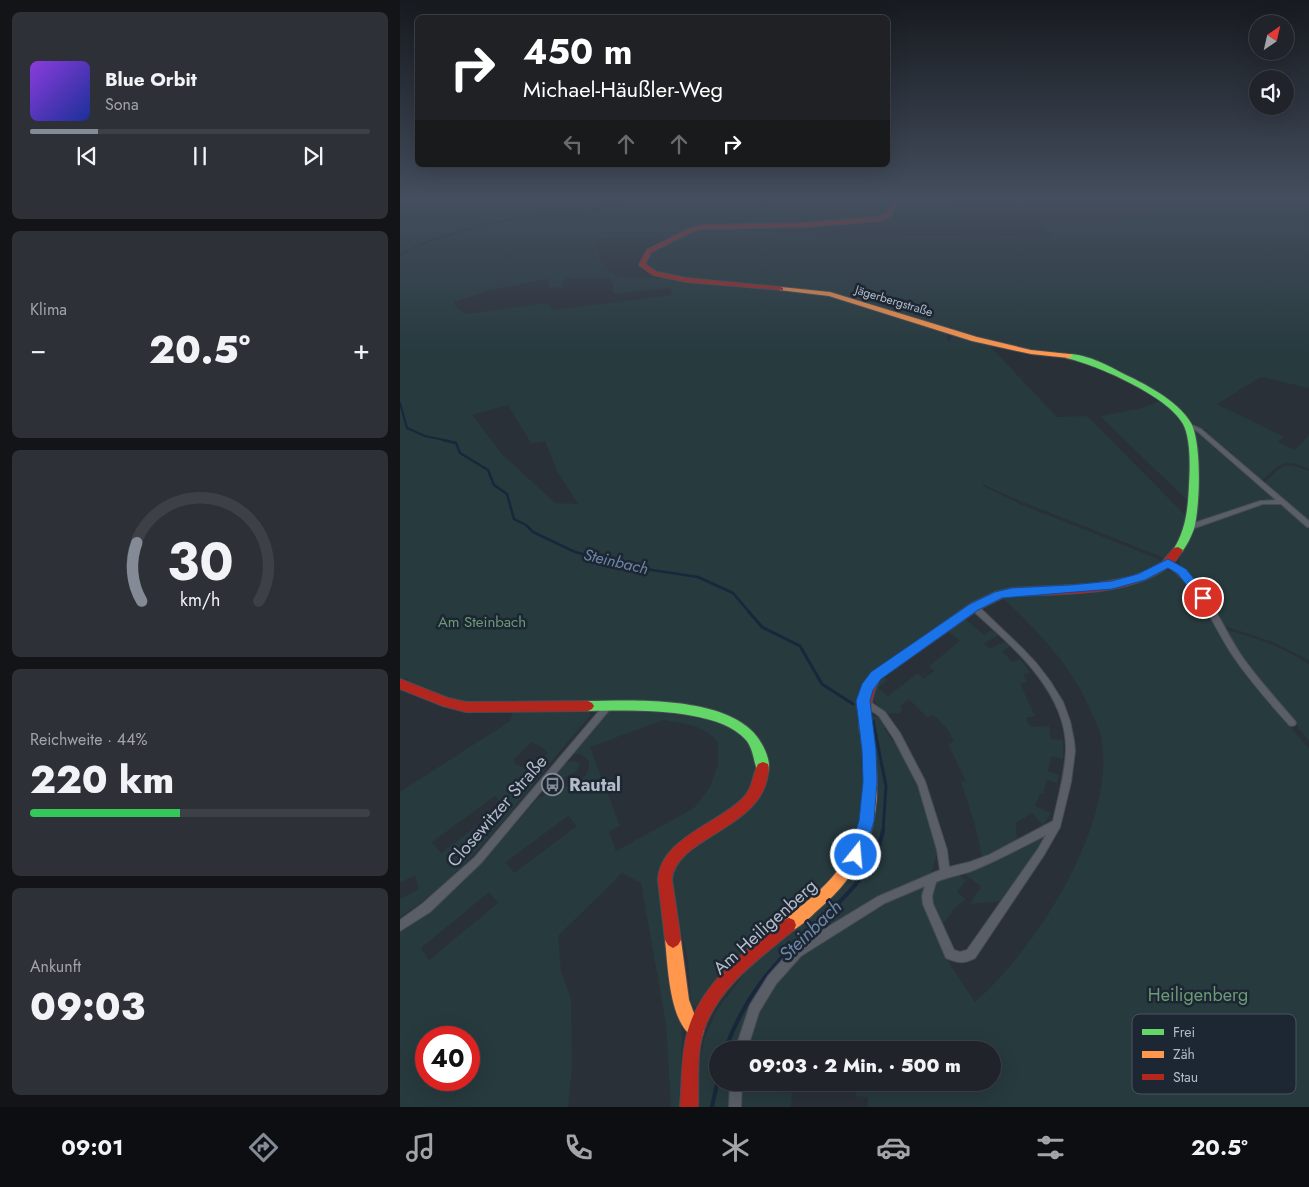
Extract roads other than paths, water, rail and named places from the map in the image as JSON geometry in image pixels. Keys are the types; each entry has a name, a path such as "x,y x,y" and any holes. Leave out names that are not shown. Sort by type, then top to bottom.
{"street":[{"name":"Jägerbergstraße","path":"650,251 644,256 642,265 655,274 679,279 830,294 1006,347 1084,358 1154,392 1177,410 1188,425 1199,430 1309,525"},
{"path":"945,873 942,850 922,784 897,736 882,714 863,701 867,688 876,676 974,607 999,595 1012,592 1112,585 1141,578 1168,563 1182,545 1190,527 1195,473 1188,425"},
{"path":"1190,527 1262,502 1284,502"},
{"path":"1168,563 1182,571 1196,588 1222,628 1234,651 1260,686 1292,723"},
{"path":"932,879 927,896 928,904 950,954 965,958 971,954 1041,852 1057,824 1069,756 1070,740 1065,720 1053,694 1030,661 974,607"},
{"path":"400,684 447,703 466,707 608,706 675,709 717,717 735,724 748,734 761,756 762,778 753,798 676,856 666,869 664,882 682,1004 688,1022 696,1030 689,1107"},
{"name":"Am Heiligenberg","path":"696,1030 707,1006 724,985 747,960 830,890 846,872 856,855 867,821 870,782 869,750 863,701"},
{"name":"Closewitzer Straße","path":"400,926 426,908 478,860 608,706"},
{"path":"744,1041 754,1009 772,980 796,952 881,900 945,873 971,867 992,858 1057,824"},
{"path":"735,1107 736,1091"}],"waterway":[{"name":"Steinbach","path":"400,255 409,251"},
{"name":"Steinbach","path":"400,403 407,428 425,436 449,441"},
{"name":"Steinbach","path":"443,440 456,443 460,453 488,470 494,485 507,494 514,519 526,525 533,532 575,552 639,568 698,577 733,593 750,613"},
{"name":"Steinbach","path":"749,612 762,627 800,646 822,684 853,704"},
{"name":"Steinbach","path":"873,721 886,786 883,831"},
{"name":"Steinbach","path":"729,1041 741,1015 769,972 840,901 868,868 877,850 883,830"},
{"name":"Steinbach","path":"712,1107 715,1091"}],"place":[{"name":"Rautal","path":"553,785"}],"park label":[{"name":"Am Steinbach","path":"482,622"},
{"name":"Heiligenberg","path":"1198,995"}]}
